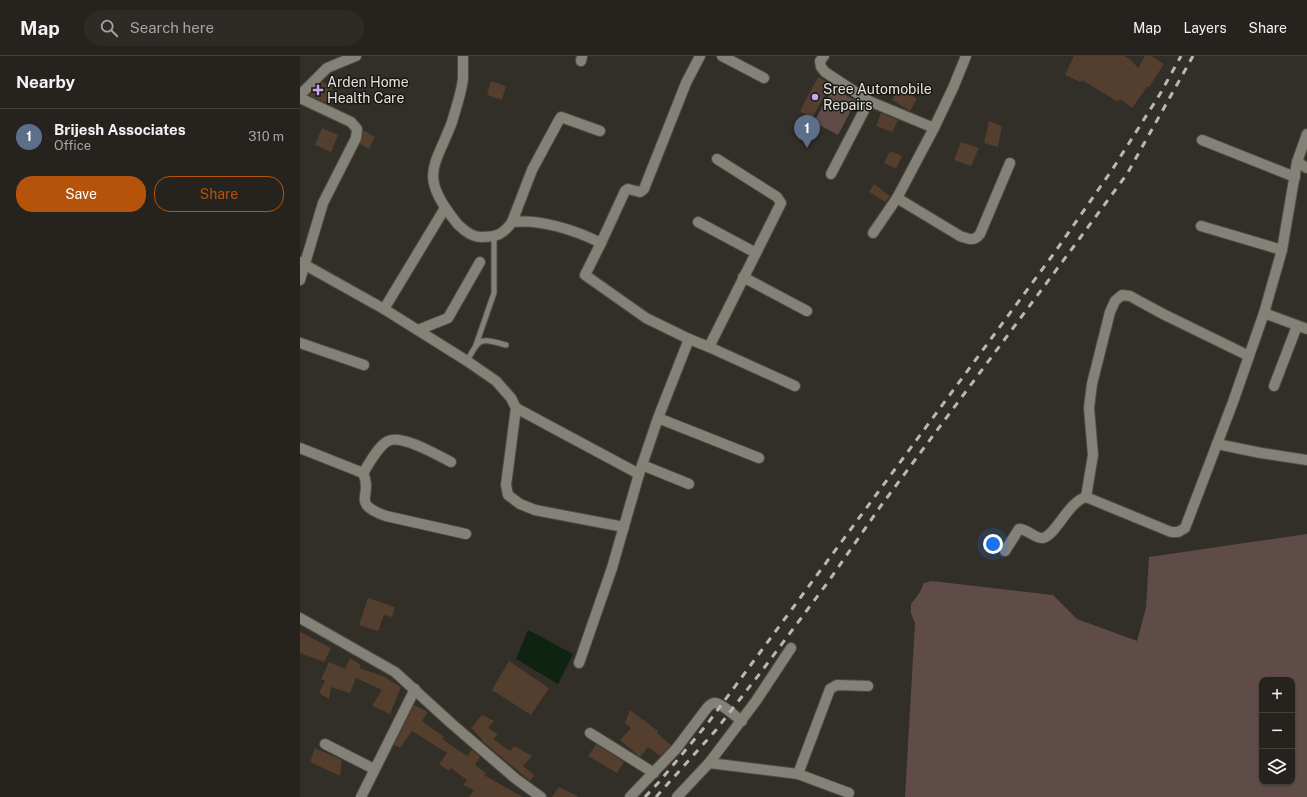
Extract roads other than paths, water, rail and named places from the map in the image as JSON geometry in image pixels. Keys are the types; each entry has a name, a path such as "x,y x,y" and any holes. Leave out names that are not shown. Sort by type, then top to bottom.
{"street":[{"path":"300,280 303,263 323,203 356,138 357,129 352,122 300,96 327,68 356,56"},
{"path":"463,56 463,79 452,122 433,167 433,177 435,189 445,208 458,226 478,237 494,237 507,230 512,222 532,170 561,117 600,131"},
{"path":"700,56 686,83 644,189 640,192 628,189 625,191 585,276 646,318 794,386"},
{"path":"722,56 764,78"},
{"path":"824,56 820,62 821,67 825,72 869,101 934,128"},
{"path":"873,233 897,198 934,128 966,56"},
{"path":"832,174 869,101"},
{"path":"1005,551 1019,529 1024,529 1039,538 1044,538 1080,498 1086,496 1170,532 1178,532 1185,528 1233,402 1264,313 1282,250 1297,162 1307,134"},
{"path":"1202,140 1295,177"},
{"path":"709,347 781,203 777,197 717,159"},
{"path":"1297,162 1307,168"},
{"path":"897,198 960,236 970,240 976,239 980,234 1010,163"},
{"path":"384,309 445,208"},
{"path":"512,222 523,221 550,225 601,243"},
{"path":"698,222 756,253"},
{"path":"1201,226 1282,250"},
{"path":"418,330 448,318 480,262"},
{"path":"303,263 384,309 496,381 511,398 516,408 506,485 508,495 520,504 535,510 624,527"},
{"path":"743,277 807,311"},
{"path":"1086,496 1093,455 1089,408 1092,384 1110,312 1115,301 1122,295 1130,296 1163,314 1249,356"},
{"path":"1264,313 1307,330"},
{"path":"1274,386 1297,326"},
{"path":"579,663 612,568 641,469 658,418 689,339"},
{"path":"300,342 364,364"},
{"path":"516,408 641,469 689,484"},
{"path":"658,418 759,458"},
{"path":"363,473 374,455 387,442 395,439 405,441 451,462"},
{"path":"1217,444 1307,460"},
{"path":"300,448 363,473 367,481 364,499 367,506 374,512 466,534"},
{"path":"300,618 395,672 452,724 541,797"},
{"path":"677,797 709,763 742,721 791,648"},
{"path":"798,774 830,689 836,685 868,686"},
{"path":"361,797 415,689"},
{"path":"630,797 676,749 706,708 712,703 721,705 742,721"},
{"path":"590,733 654,773"},
{"path":"325,744 374,770"},
{"path":"709,763 798,774 849,793"}],"lane":[{"path":"467,361 476,345 494,293 494,237"},
{"path":"476,345 482,340 506,345"}],"railway":[{"path":"645,797 708,723 1055,252 1112,170 1160,94 1181,56"},
{"path":"656,797 716,730 761,672 828,582 880,507 1127,174 1193,56"}],"place":[{"name":"Arden Home Health Care","path":"318,90"},
{"name":"Sree Automobile Repairs","path":"815,97"},
{"name":"Brijesh Associates","path":"807,148"}]}
